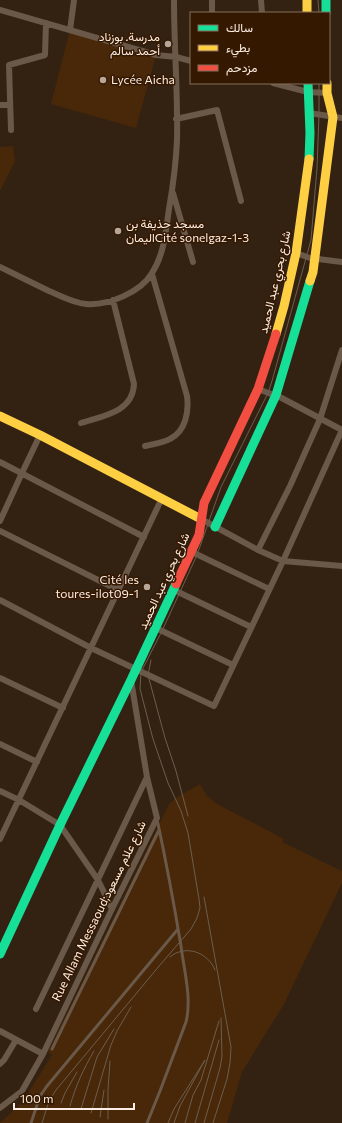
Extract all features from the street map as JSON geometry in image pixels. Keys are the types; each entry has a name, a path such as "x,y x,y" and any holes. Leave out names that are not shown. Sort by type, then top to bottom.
{"street":[{"path":"70,30 74,0"},
{"path":"0,267 71,301 86,304 102,303 123,297 138,289 152,274 160,256 166,232 175,172 177,139 174,0"},
{"path":"212,0 212,12"},
{"path":"261,0 262,12"},
{"path":"307,0 307,12"},
{"path":"326,0 326,12"},
{"path":"0,10 156,54 190,61"},
{"path":"11,130 9,65 45,55 46,23"},
{"path":"282,84 308,87 327,93"},
{"path":"215,527 276,395 313,272 337,118 327,93 327,84"},
{"name":"شارع بحري عبد الحميد","path":"0,954 60,825 192,552 201,529 201,510 258,389 272,349 284,306 296,253 308,169 310,133 308,87"},
{"path":"0,105 10,105"},
{"path":"176,119 217,110 241,201"},
{"path":"309,113 337,118"},
{"path":"172,189 193,262"},
{"path":"296,253 310,258 342,262"},
{"path":"145,446 170,440 176,435 188,415 187,396 152,274"},
{"path":"81,423 111,414 122,408 134,391 134,384 113,300"},
{"path":"258,550 290,486 320,419 342,350"},
{"path":"0,600 91,648 214,706 283,561 342,430 276,395 258,389"},
{"path":"0,416 162,498 258,550 283,561 342,566"},
{"path":"0,521 40,435"},
{"path":"0,462 144,538"},
{"path":"0,839 162,498"},
{"path":"0,531 118,590"},
{"path":"192,552 269,589"},
{"path":"174,590 251,627"},
{"path":"156,628 233,665"},
{"path":"0,678 62,708"},
{"name":"Rue Allam Messaoud;شارع علام مسعود","path":"0,1108 22,1091 43,1054 157,818 148,777 131,680"},
{"path":"0,744 37,762"},
{"path":"36,1009 148,777"},
{"path":"0,791 19,800 60,825 98,880 112,909"},
{"path":"0,1031 43,1054"},
{"path":"0,1064 16,1040"}],"lane":[{"path":"147,1123 189,1012 178,929 157,818"},
{"path":"52,1049 159,830"},
{"path":"31,1123 40,1096 47,1086 178,929"}],"shaded area":[{"name":"Lycée Aicha","path":"70,30 156,55 136,128 51,104"},
{"path":"13,146 15,161 0,191 0,147"},
{"path":"200,784 207,796 217,804 284,839 282,842 342,871 342,883 284,1004 242,1072 227,1123 0,1123 23,1101 52,1055 48,1052 169,804 179,796"}],"tram line":[{"path":"318,0 319,12"},
{"path":"42,1123 49,1101 56,1090 191,929 200,908 188,833 181,811 168,783 153,739 140,689 141,672 162,631 197,555 221,487 268,393 272,381 311,240 317,168 319,84"},
{"path":"151,660 148,675 188,816"},
{"path":"204,897 231,1047 227,1079 213,1123"},
{"path":"170,957 182,951 196,952 207,959 215,970"},
{"path":"91,1113 111,1045 117,1031 131,1007"},
{"path":"204,1123 222,1056 221,1018"},
{"path":"185,1123 193,1095 201,1080 219,1021"},
{"path":"81,1109 97,1057 114,1029"},
{"path":"195,1123 219,1040"},
{"path":"70,1106 80,1078 94,1051"},
{"path":"168,1123 174,1109 205,1060 180,1106 174,1123"},
{"path":"108,1119 110,1061"},
{"path":"61,1103 77,1072"},
{"path":"100,1117 104,1090"}],"traffic: fast":[{"path":"326,0 326,12"},
{"path":"308,84 310,133 309,159"},
{"path":"215,527 276,395 310,281"},
{"path":"0,954 60,825 176,584"}],"traffic: slow":[{"path":"307,0 307,12"},
{"path":"310,281 313,272 333,117 327,93 327,84"},
{"path":"276,334 296,253 309,159"},
{"path":"0,416 40,435 201,519"}],"traffic: jam":[{"path":"176,584 199,535 204,503 258,389 276,334"}],"place":[{"name":"مدرسة. بوزناد أحمد سالم","path":"168,44"},
{"name":"Lycée Aicha","path":"103,80"},
{"name":"مسجد حذيفة بن اليمانCité sonelgaz-1-3","path":"118,231"},
{"name":"Cité les toures-ilot09-1","path":"147,587"}]}
